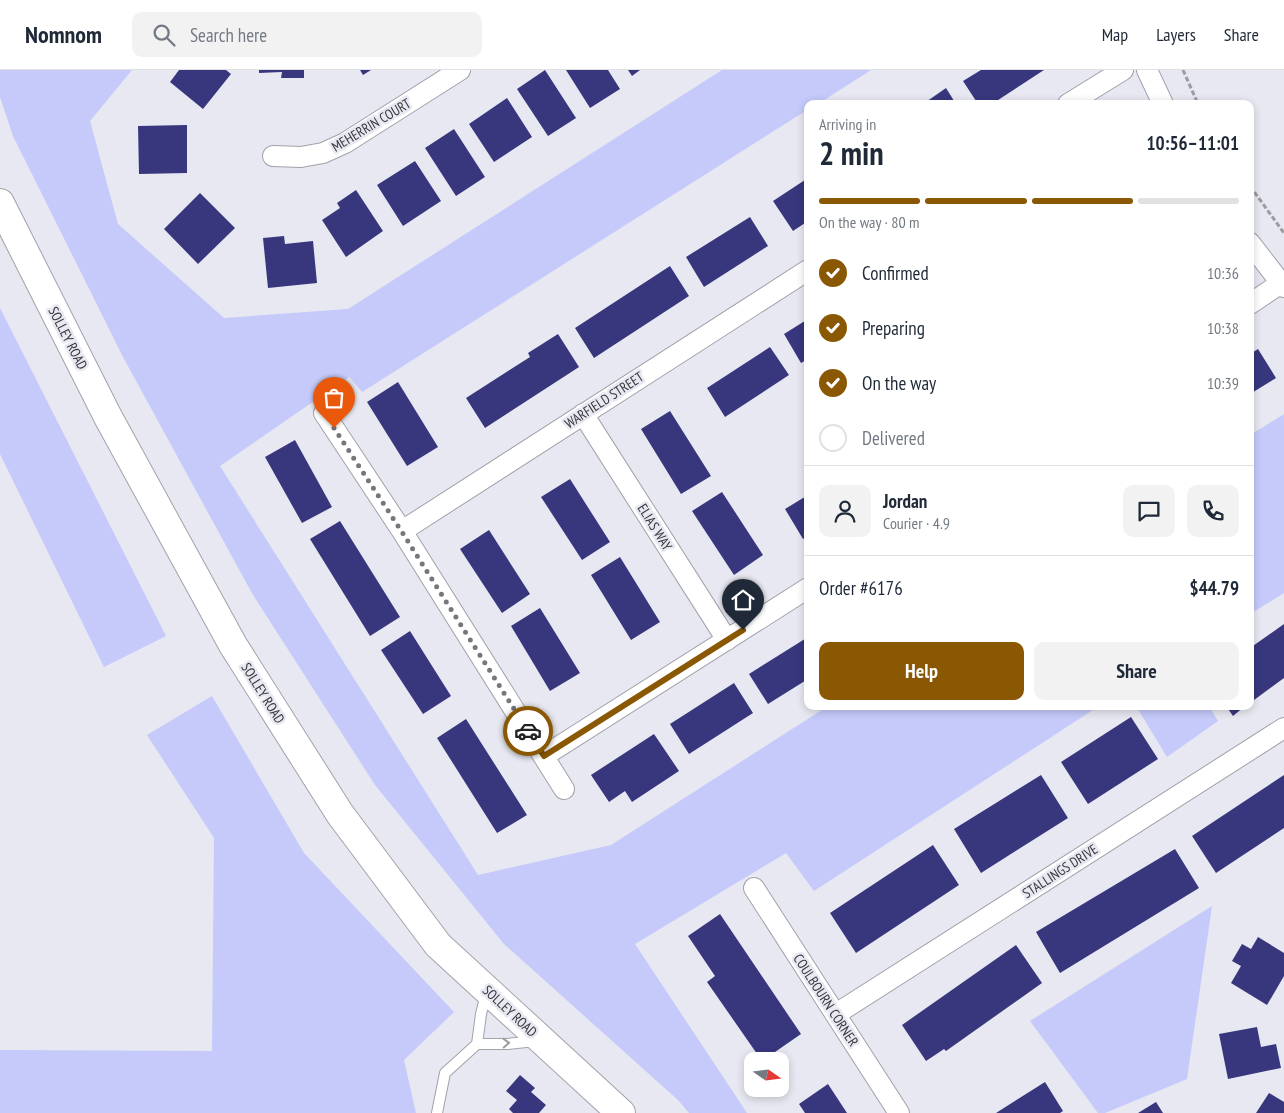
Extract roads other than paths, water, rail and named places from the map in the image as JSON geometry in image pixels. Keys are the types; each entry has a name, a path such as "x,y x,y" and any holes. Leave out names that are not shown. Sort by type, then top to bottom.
{"main road":[{"name":"SOLLEY ROAD","path":"0,203 108,417 233,645 340,814 438,945 621,1113"}],"street":[{"name":"MEHERRIN COURT","path":"273,156 301,157 323,153 346,143 460,70"},
{"path":"1074,100 1123,70"},
{"path":"1147,70 1161,100"},
{"path":"1254,248 1282,285 1254,302"},
{"name":"WARFIELD STREET","path":"402,532 804,273"},
{"path":"324,413 402,532 564,789"},
{"name":"ELIAS WAY","path":"583,414 726,640"},
{"path":"544,756 804,591"},
{"name":"STALLINGS DRIVE","path":"836,1014 1284,728"},
{"name":"COULBOURN CORNER","path":"754,888 899,1113"}],"lane":[{"path":"437,1113 445,1073 477,1044 481,1014 487,990"},
{"path":"477,1044 506,1044 541,1040"}]}
